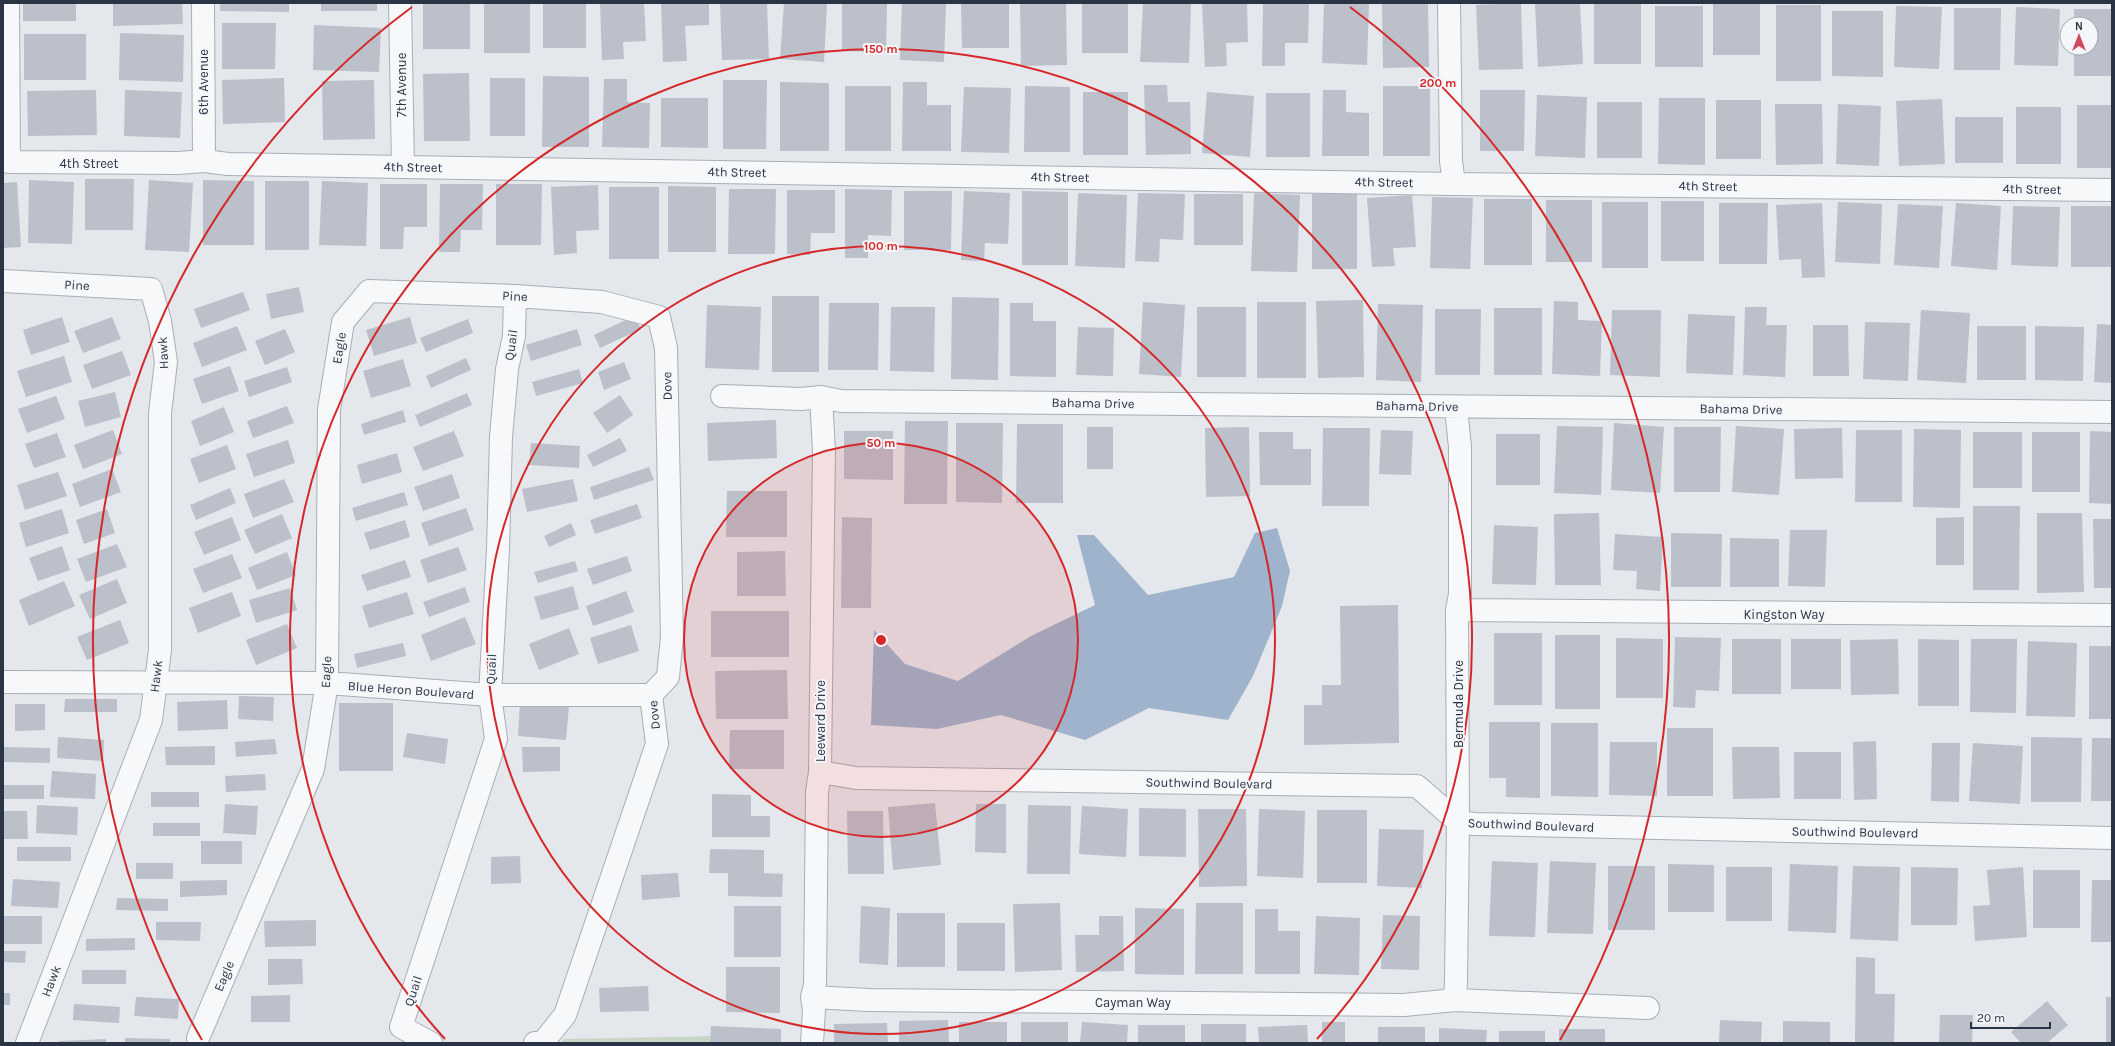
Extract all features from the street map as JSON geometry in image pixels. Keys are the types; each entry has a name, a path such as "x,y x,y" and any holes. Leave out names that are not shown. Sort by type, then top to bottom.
{"street":[{"name":"4th Street","path":"8,3 9,162 178,163 204,161 228,164 1454,184 2112,190"},
{"name":"6th Avenue","path":"203,3 204,161"},
{"name":"7th Avenue","path":"400,3 403,167"},
{"path":"1448,3 1451,161 1454,184"},
{"name":"Pine","path":"3,281 151,289"},
{"name":"Hawk","path":"27,1043 151,720 160,650 160,413 166,362 160,321 151,289"},
{"name":"Pine","path":"369,291 515,296 602,302 659,316"},
{"name":"Eagle","path":"198,1038 313,769 327,683 329,410 343,322 369,291"},
{"name":"Quail","path":"431,1043 401,1027 496,739 490,696 498,549 501,438 507,369 514,336 515,296"},
{"name":"Dove","path":"534,1043 544,1041 565,1015 657,744 651,695 668,677 672,636 666,348 659,316"},
{"name":"Bahama Drive","path":"722,396 801,399 821,397 841,401 1456,408 1471,406 2112,412"},
{"name":"Leeward Drive","path":"812,1043 814,1010 812,997 815,985 817,792 820,772 824,451 821,397"},
{"name":"Bermuda Drive","path":"1454,1000 1456,981 1458,822 1457,610 1460,594 1460,447 1456,408"},
{"name":"Kingston Way","path":"1457,610 2112,615"},
{"name":"Blue Heron Boulevard","path":"3,682 327,683 490,696 651,695"},
{"name":"Southwind Boulevard","path":"820,772 856,778 1417,786 1458,822 2112,838"},
{"name":"Cayman Way","path":"812,997 869,1000 1396,1004 1454,1000 1648,1008"}],"green space":[{"path":"720,1036 721,1043 561,1043 564,1039"}],"water":[{"path":"1277,528 1290,571 1282,606 1253,676 1228,720 1149,708 1085,740 1001,715 937,729 871,725 874,630 905,664 958,681 1031,636 1095,605 1077,535 1094,535 1148,595 1234,577 1255,533"}],"building":[{"path":"23,3 76,3 76,21 23,21"},
{"path":"182,3 183,24 113,26 113,4"},
{"path":"220,3 289,3 289,12 220,11"},
{"path":"321,3 377,3 377,11 321,11"},
{"path":"423,3 470,3 470,49 423,49"},
{"path":"484,3 530,3 530,53 484,53"},
{"path":"543,3 586,3 586,48 543,48"},
{"path":"600,3 644,3 646,41 623,42 624,59 602,60"},
{"path":"661,3 709,3 709,25 685,26 687,61 663,62"},
{"path":"720,3 767,3 769,59 722,60"},
{"path":"784,3 827,3 824,62 780,59"},
{"path":"842,3 887,3 886,52 842,51"},
{"path":"902,3 946,3 944,62 900,60"},
{"path":"961,3 1009,3 1009,48 962,48"},
{"path":"1020,3 1066,3 1067,65 1021,66"},
{"path":"1082,3 1128,3 1128,53 1082,53"},
{"path":"1143,3 1191,3 1189,63 1140,62"},
{"path":"1202,3 1247,3 1248,42 1226,43 1227,66 1205,67"},
{"path":"1263,3 1309,3 1308,43 1285,43 1285,66 1262,66"},
{"path":"1324,3 1369,3 1367,65 1322,63"},
{"path":"1428,3 1429,67 1383,68 1382,4"},
{"path":"1521,3 1523,69 1479,70 1476,5"},
{"path":"1580,3 1583,64 1538,67 1535,4"},
{"path":"1594,3 1641,3 1641,64 1594,64"},
{"path":"1713,4 1760,4 1760,55 1713,55"},
{"path":"1776,5 1821,5 1821,81 1776,81"},
{"path":"1655,6 1703,6 1703,67 1655,67"},
{"path":"1896,6 1942,7 1939,69 1894,67"},
{"path":"2016,7 2060,9 2058,66 2014,65"},
{"path":"1954,8 2001,8 2000,70 1954,70"},
{"path":"2074,9 2112,9 2112,76 2074,76 2074,56 2099,56 2099,16 2074,16"},
{"path":"1832,11 1883,11 1883,77 1832,76"},
{"path":"222,23 276,23 275,69 222,69"},
{"path":"314,25 381,28 379,72 313,70"},
{"path":"120,33 184,35 183,82 119,80"},
{"path":"24,34 86,34 86,80 24,80"},
{"path":"469,73 470,141 424,141 423,74"},
{"path":"543,76 589,77 589,147 542,147"},
{"path":"284,78 285,122 223,124 222,80"},
{"path":"490,78 525,78 525,136 490,136"},
{"path":"604,79 627,79 627,102 650,103 649,148 602,147"},
{"path":"374,80 375,139 323,140 322,81"},
{"path":"723,80 767,80 766,149 723,149"},
{"path":"780,82 829,83 829,151 780,151"},
{"path":"903,82 927,82 927,105 951,105 951,151 902,151"},
{"path":"1144,85 1167,85 1168,102 1190,102 1191,154 1146,155"},
{"path":"845,86 891,86 891,151 845,151"},
{"path":"1025,86 1070,87 1070,152 1024,152"},
{"path":"1383,86 1430,86 1430,156 1383,156"},
{"path":"964,87 1011,88 1009,153 961,152"},
{"path":"96,90 97,135 28,136 27,91"},
{"path":"125,90 182,92 180,138 124,136"},
{"path":"1323,90 1346,90 1346,112 1369,113 1369,156 1322,156"},
{"path":"1480,90 1525,90 1524,151 1480,151"},
{"path":"1083,92 1128,92 1128,155 1083,155"},
{"path":"1207,92 1254,96 1250,157 1202,153"},
{"path":"1266,93 1310,93 1310,157 1266,157"},
{"path":"1537,95 1587,97 1585,158 1535,156"},
{"path":"661,98 708,98 708,148 661,147"},
{"path":"1659,98 1705,98 1705,165 1658,164"},
{"path":"1942,99 1945,164 1899,166 1896,101"},
{"path":"1716,100 1761,100 1761,159 1716,159"},
{"path":"1597,102 1642,102 1642,158 1597,158"},
{"path":"1775,104 1822,104 1823,164 1776,165"},
{"path":"1838,104 1881,106 1879,166 1836,164"},
{"path":"2077,105 2112,105 2112,168 2077,168"},
{"path":"2016,107 2061,107 2061,164 2016,164"},
{"path":"1955,117 2003,117 2003,163 1955,163"},
{"path":"85,179 134,179 133,230 85,230"},
{"path":"29,180 74,182 72,244 28,243"},
{"path":"149,180 193,183 189,252 145,250"},
{"path":"203,180 254,181 254,245 203,245"},
{"path":"265,181 309,181 309,250 265,250"},
{"path":"322,181 368,183 366,246 319,245"},
{"path":"17,182 21,247 3,248 3,183"},
{"path":"380,184 427,184 427,227 404,227 403,249 380,249"},
{"path":"440,184 483,184 482,230 461,230 460,252 439,252"},
{"path":"496,184 542,184 541,245 496,245"},
{"path":"598,185 599,230 576,231 577,253 554,255 551,187"},
{"path":"668,186 716,187 716,252 668,252"},
{"path":"609,187 659,187 659,259 609,259"},
{"path":"729,189 776,189 775,254 728,254"},
{"path":"845,189 892,190 891,236 868,235 868,258 845,258"},
{"path":"787,190 835,190 835,233 811,233 810,255 787,254"},
{"path":"904,191 952,191 951,250 904,250"},
{"path":"964,191 1010,193 1008,244 985,243 984,261 961,260"},
{"path":"1022,191 1068,192 1068,265 1022,265"},
{"path":"1078,193 1127,195 1125,268 1075,266"},
{"path":"1138,193 1185,194 1183,240 1160,239 1159,262 1135,261"},
{"path":"1254,193 1300,195 1297,272 1251,271"},
{"path":"1194,194 1243,194 1243,245 1194,245"},
{"path":"1312,194 1357,194 1357,269 1312,269"},
{"path":"1412,195 1416,247 1393,248 1395,266 1372,267 1367,198"},
{"path":"1432,197 1473,198 1470,269 1430,268"},
{"path":"1484,199 1532,199 1532,265 1484,265"},
{"path":"1546,200 1592,200 1592,262 1546,262"},
{"path":"1661,201 1704,201 1704,261 1661,261"},
{"path":"1602,202 1648,202 1648,268 1602,268"},
{"path":"1838,202 1882,204 1880,264 1835,262"},
{"path":"1719,203 1768,203 1767,264 1719,264"},
{"path":"1822,203 1825,277 1802,278 1801,259 1779,260 1776,205"},
{"path":"1956,203 2001,206 1997,270 1951,266"},
{"path":"1898,204 1943,206 1939,268 1894,265"},
{"path":"2013,206 2060,207 2058,267 2011,265"},
{"path":"2071,206 2112,206 2112,267 2071,267"},
{"path":"299,287 304,312 271,319 266,294"},
{"path":"243,292 250,310 201,328 194,309"},
{"path":"772,296 819,296 819,372 772,372"},
{"path":"952,297 999,298 998,380 951,379"},
{"path":"1363,300 1364,377 1318,378 1316,301"},
{"path":"1554,301 1578,302 1578,320 1602,321 1600,376 1552,374"},
{"path":"1143,302 1185,305 1181,377 1139,374"},
{"path":"1257,302 1306,302 1306,378 1257,378"},
{"path":"829,303 879,303 878,370 828,370"},
{"path":"1010,303 1033,303 1033,321 1056,321 1056,377 1010,376"},
{"path":"1378,304 1423,305 1421,382 1376,380"},
{"path":"707,305 761,307 759,370 705,368"},
{"path":"891,307 935,307 934,372 890,371"},
{"path":"1197,307 1246,307 1246,377 1197,377"},
{"path":"1745,307 1767,307 1766,325 1787,325 1785,377 1743,375"},
{"path":"1494,308 1542,308 1542,375 1494,375"},
{"path":"1435,309 1481,309 1480,375 1435,375"},
{"path":"1612,310 1661,310 1660,377 1610,375"},
{"path":"1921,310 1970,313 1966,383 1917,380"},
{"path":"1688,314 1735,316 1733,375 1686,373"},
{"path":"634,316 641,329 600,348 594,335"},
{"path":"62,317 70,342 31,355 23,330"},
{"path":"112,317 121,339 83,353 74,331"},
{"path":"410,317 417,343 374,356 366,330"},
{"path":"468,319 473,333 426,352 420,338"},
{"path":"1865,322 1910,323 1908,381 1863,379"},
{"path":"2097,324 2112,325 2112,383 2094,382"},
{"path":"1813,325 1848,325 1849,376 1813,376"},
{"path":"237,326 247,350 202,367 193,343"},
{"path":"1977,326 2026,326 2026,380 1977,380"},
{"path":"2035,326 2084,327 2083,381 2035,380"},
{"path":"1078,327 1114,328 1113,376 1076,375"},
{"path":"285,329 295,352 265,365 255,341"},
{"path":"577,329 582,345 531,361 526,345"},
{"path":"122,351 131,375 92,389 83,365"},
{"path":"64,356 72,382 26,397 17,371"},
{"path":"466,358 471,370 431,388 426,376"},
{"path":"403,359 411,386 371,398 363,371"},
{"path":"624,362 631,379 604,390 598,372"},
{"path":"230,366 239,391 202,404 193,379"},
{"path":"287,367 292,382 249,397 244,381"},
{"path":"579,369 583,383 536,396 532,382"},
{"path":"115,392 121,417 85,427 78,401"},
{"path":"467,393 472,405 420,427 415,415"},
{"path":"620,395 633,415 607,433 593,413"},
{"path":"56,396 65,419 27,433 18,409"},
{"path":"287,406 294,423 253,438 247,421"},
{"path":"224,407 234,432 200,446 191,421"},
{"path":"403,410 406,422 364,435 361,424"},
{"path":"776,420 777,458 708,461 707,423"},
{"path":"905,421 948,421 947,504 904,504"},
{"path":"956,423 1003,423 1002,503 956,502"},
{"path":"1614,423 1664,427 1660,493 1611,490"},
{"path":"1017,424 1063,424 1063,503 1016,503"},
{"path":"1557,426 1603,427 1601,495 1554,493"},
{"path":"1736,426 1784,429 1779,495 1732,492"},
{"path":"1087,427 1113,427 1113,469 1087,469"},
{"path":"1249,427 1250,496 1206,497 1205,428"},
{"path":"1674,427 1721,427 1720,492 1674,492"},
{"path":"1323,428 1370,428 1369,506 1322,506"},
{"path":"1842,428 1843,478 1795,479 1794,429"},
{"path":"1914,429 1961,430 1960,508 1913,507"},
{"path":"113,430 122,454 83,469 74,445"},
{"path":"1381,430 1413,431 1411,475 1379,474"},
{"path":"1856,430 1902,430 1902,502 1855,502"},
{"path":"454,431 464,456 423,471 413,447"},
{"path":"844,431 893,431 893,480 844,479"},
{"path":"2090,431 2112,432 2112,504 2089,503"},
{"path":"1259,432 1293,432 1293,449 1311,449 1311,485 1260,485"},
{"path":"1973,432 2022,432 2022,488 1973,488"},
{"path":"2032,432 2080,432 2080,492 2032,492"},
{"path":"57,433 66,457 34,468 25,444"},
{"path":"1496,434 1540,434 1540,485 1496,485"},
{"path":"620,438 627,451 593,467 587,455"},
{"path":"288,440 295,463 254,477 246,454"},
{"path":"531,443 580,446 579,468 529,465"},
{"path":"227,445 236,469 199,483 190,459"},
{"path":"397,453 402,472 362,484 357,465"},
{"path":"649,467 654,480 594,500 590,487"},
{"path":"112,469 121,492 80,507 72,484"},
{"path":"58,472 67,496 25,510 17,485"},
{"path":"452,474 460,498 423,511 414,487"},
{"path":"284,479 294,502 253,518 244,494"},
{"path":"573,479 578,501 527,512 522,489"},
{"path":"230,488 236,503 196,520 190,505"},
{"path":"727,491 787,491 787,537 726,537"},
{"path":"404,492 408,505 356,521 352,508"},
{"path":"637,504 642,518 595,534 590,520"},
{"path":"1973,506 2020,506 2019,590 1973,590"},
{"path":"466,508 474,530 429,546 421,523"},
{"path":"62,509 69,533 26,547 19,523"},
{"path":"107,509 115,533 84,544 76,520"},
{"path":"1599,513 1601,585 1555,585 1554,514"},
{"path":"2037,513 2082,513 2084,592 2037,593"},
{"path":"282,514 292,538 255,554 244,530"},
{"path":"232,517 241,540 204,555 194,532"},
{"path":"842,517 872,518 871,608 841,608"},
{"path":"1964,517 1964,565 1936,565 1936,518"},
{"path":"2093,519 2112,519 2112,588 2094,588"},
{"path":"405,520 410,537 370,550 364,533"},
{"path":"571,523 576,535 549,547 544,536"},
{"path":"1494,525 1538,527 1536,585 1492,584"},
{"path":"1790,530 1827,530 1825,587 1788,586"},
{"path":"1671,533 1722,534 1721,587 1671,587"},
{"path":"1615,534 1663,537 1660,591 1636,589 1637,571 1613,570"},
{"path":"1730,538 1779,539 1779,587 1730,587"},
{"path":"117,544 127,567 86,582 77,559"},
{"path":"62,546 70,570 38,581 29,558"},
{"path":"458,547 467,570 428,583 420,560"},
{"path":"785,551 786,596 737,596 737,552"},
{"path":"287,552 296,575 257,590 248,568"},
{"path":"232,554 242,578 203,593 193,569"},
{"path":"627,556 632,571 593,585 587,569"},
{"path":"405,560 411,577 367,591 361,575"},
{"path":"575,561 578,571 538,583 534,572"},
{"path":"117,579 127,603 90,619 79,595"},
{"path":"64,581 75,606 29,626 19,600"},
{"path":"573,586 579,609 541,620 534,597"},
{"path":"465,587 470,602 429,617 423,602"},
{"path":"290,588 297,610 256,623 249,600"},
{"path":"626,591 634,612 593,626 586,606"},
{"path":"232,592 241,616 198,633 189,608"},
{"path":"407,592 414,614 369,628 362,606"},
{"path":"1398,605 1399,743 1304,745 1304,705 1322,705 1322,685 1341,685 1340,606"},
{"path":"711,611 789,611 789,657 711,657"},
{"path":"465,617 476,644 431,661 421,635"},
{"path":"120,620 129,643 87,660 77,637"},
{"path":"287,624 297,648 256,665 246,640"},
{"path":"631,625 639,651 598,664 590,638"},
{"path":"569,628 579,654 539,670 529,644"},
{"path":"1494,633 1542,633 1542,705 1494,705"},
{"path":"1555,635 1600,635 1600,709 1555,709"},
{"path":"1675,637 1721,638 1719,691 1696,690 1695,708 1673,707"},
{"path":"1616,638 1663,639 1663,698 1616,698"},
{"path":"1732,639 1781,639 1781,694 1732,694"},
{"path":"1791,639 1841,639 1841,689 1791,689"},
{"path":"1898,639 1899,694 1851,695 1850,640"},
{"path":"1918,639 1959,640 1959,706 1918,706"},
{"path":"1971,639 2017,639 2016,713 1970,712"},
{"path":"2028,641 2077,643 2075,717 2026,716"},
{"path":"403,643 406,656 357,668 354,654"},
{"path":"2089,646 2112,646 2112,719 2089,719"},
{"path":"787,670 788,719 716,719 715,671"},
{"path":"239,696 274,697 273,721 238,719"},
{"path":"65,699 117,699 117,712 64,712"},
{"path":"227,700 228,729 178,731 177,702"},
{"path":"520,702 569,705 566,740 518,736"},
{"path":"339,703 393,703 393,771 339,771"},
{"path":"15,704 45,704 45,730 15,731"},
{"path":"1489,722 1540,722 1540,798 1506,797 1506,778 1489,778"},
{"path":"1551,723 1598,723 1598,797 1551,796"},
{"path":"1667,728 1713,728 1713,796 1667,796"},
{"path":"730,730 784,730 784,769 729,769"},
{"path":"407,733 448,739 445,764 403,757"},
{"path":"58,737 104,740 103,761 57,758"},
{"path":"2031,737 2082,738 2081,802 2031,802"},
{"path":"2092,738 2112,738 2112,801 2091,801"},
{"path":"275,739 277,754 236,757 235,742"},
{"path":"1876,741 1877,799 1854,800 1853,742"},
{"path":"1610,742 1657,742 1657,796 1609,795"},
{"path":"1932,743 1960,743 1959,802 1931,801"},
{"path":"1973,743 2023,746 2020,804 1969,801"},
{"path":"215,746 215,765 166,765 165,747"},
{"path":"4,747 50,748 50,763 4,762"},
{"path":"522,747 560,747 560,771 523,772"},
{"path":"1732,747 1779,747 1780,798 1733,799"},
{"path":"1794,752 1841,752 1841,799 1794,799"},
{"path":"52,771 96,774 95,799 50,797"},
{"path":"265,774 266,790 226,792 225,776"},
{"path":"3,785 44,785 44,799 3,799"},
{"path":"151,792 199,792 199,807 151,807"},
{"path":"712,794 751,795 751,816 770,816 770,837 712,837"},
{"path":"935,803 941,865 893,870 888,807"},
{"path":"225,804 258,806 256,835 223,833"},
{"path":"976,804 1006,804 1006,853 975,852"},
{"path":"37,805 78,807 77,835 36,833"},
{"path":"1028,805 1071,806 1070,874 1027,874"},
{"path":"1082,806 1128,809 1126,857 1079,854"},
{"path":"1139,808 1186,809 1186,857 1139,856"},
{"path":"1198,809 1246,809 1247,886 1199,887"},
{"path":"1259,809 1305,811 1303,878 1257,876"},
{"path":"1317,810 1367,810 1367,883 1317,883"},
{"path":"3,811 27,811 28,839 3,839"},
{"path":"847,811 883,811 884,874 848,874"},
{"path":"153,823 200,823 200,836 153,836"},
{"path":"1379,829 1424,830 1422,888 1377,886"},
{"path":"201,841 242,841 242,864 201,864"},
{"path":"17,847 71,847 71,861 17,861"},
{"path":"710,849 764,850 764,873 783,874 782,897 728,896 728,873 709,873"},
{"path":"520,856 521,883 491,884 491,857"},
{"path":"1492,861 1538,863 1535,937 1489,936"},
{"path":"1550,861 1596,863 1593,934 1547,933"},
{"path":"136,863 173,863 173,879 136,879"},
{"path":"1668,864 1714,865 1714,912 1668,912"},
{"path":"1790,864 1838,866 1836,933 1788,931"},
{"path":"1608,866 1655,866 1655,930 1608,930"},
{"path":"1853,866 1900,867 1898,941 1850,939"},
{"path":"1726,867 1772,867 1772,921 1726,921"},
{"path":"1911,867 1958,868 1957,925 1911,925"},
{"path":"2023,867 2027,937 1975,941 1973,906 1990,905 1987,870"},
{"path":"2033,870 2080,870 2080,928 2033,928"},
{"path":"678,873 680,897 642,900 641,875"},
{"path":"13,879 60,882 58,908 11,906"},
{"path":"227,880 227,895 180,897 180,881"},
{"path":"2092,880 2112,880 2112,942 2091,942"},
{"path":"117,898 168,899 168,911 116,910"},
{"path":"1060,903 1062,970 1015,972 1013,904"},
{"path":"1196,903 1243,903 1243,974 1195,974"},
{"path":"734,906 781,906 781,957 734,957"},
{"path":"861,906 890,908 888,965 859,963"},
{"path":"1135,908 1184,909 1184,975 1135,974"},
{"path":"1255,909 1278,909 1278,931 1300,931 1300,974 1255,974"},
{"path":"897,913 945,913 945,967 897,967"},
{"path":"1383,915 1420,916 1419,970 1381,969"},
{"path":"3,916 42,916 42,944 3,944"},
{"path":"1099,916 1123,916 1124,971 1076,972 1075,935 1099,935"},
{"path":"1316,916 1360,918 1359,975 1314,974"},
{"path":"316,920 316,946 265,947 264,921"},
{"path":"156,922 201,922 200,941 156,940"},
{"path":"957,923 1005,923 1005,971 957,971"},
{"path":"135,938 135,950 86,951 86,939"},
{"path":"3,951 26,951 25,963 3,962"},
{"path":"1856,957 1875,958 1875,994 1895,994 1894,1043 1855,1043"},
{"path":"268,959 302,959 303,984 268,985"},
{"path":"726,967 780,967 780,1013 726,1012"},
{"path":"82,970 126,970 126,984 82,984"},
{"path":"648,986 649,1011 600,1012 599,988"},
{"path":"3,993 10,993 10,1005 3,1005"},
{"path":"290,995 290,1022 251,1022 251,996"},
{"path":"136,997 179,999 178,1019 134,1016"},
{"path":"2106,997 2112,997 2112,1043 2106,1043"},
{"path":"2047,1001 2068,1025 2047,1043 2021,1043 2011,1032"},
{"path":"74,1004 120,1007 119,1023 73,1020"},
{"path":"1940,1015 1973,1015 1972,1043 1939,1043"},
{"path":"948,1020 949,1043 899,1043 899,1021"},
{"path":"1720,1020 1762,1022 1761,1043 1719,1043"},
{"path":"1783,1021 1830,1022 1830,1043 1783,1043"},
{"path":"959,1022 1007,1022 1007,1043 959,1043"},
{"path":"1021,1022 1068,1022 1068,1043 1021,1043"},
{"path":"1082,1022 1128,1025 1127,1043 1080,1043"},
{"path":"1322,1022 1345,1022 1345,1043 1322,1043"},
{"path":"887,1023 888,1043 834,1043 834,1024"},
{"path":"1201,1024 1246,1024 1246,1043 1201,1043"},
{"path":"1138,1025 1185,1025 1185,1043 1138,1043"},
{"path":"1307,1025 1308,1043 1259,1043 1258,1027"},
{"path":"711,1026 781,1029 781,1043 710,1043"},
{"path":"1378,1027 1425,1027 1425,1043 1378,1043"},
{"path":"1439,1028 1487,1030 1486,1043 1439,1043"},
{"path":"1559,1029 1605,1029 1605,1043 1559,1043"},
{"path":"1499,1031 1545,1031 1545,1043 1499,1043"},
{"path":"125,1038 170,1039 170,1043 125,1043"},
{"path":"106,1039 106,1043 59,1043 59,1041"}]}
